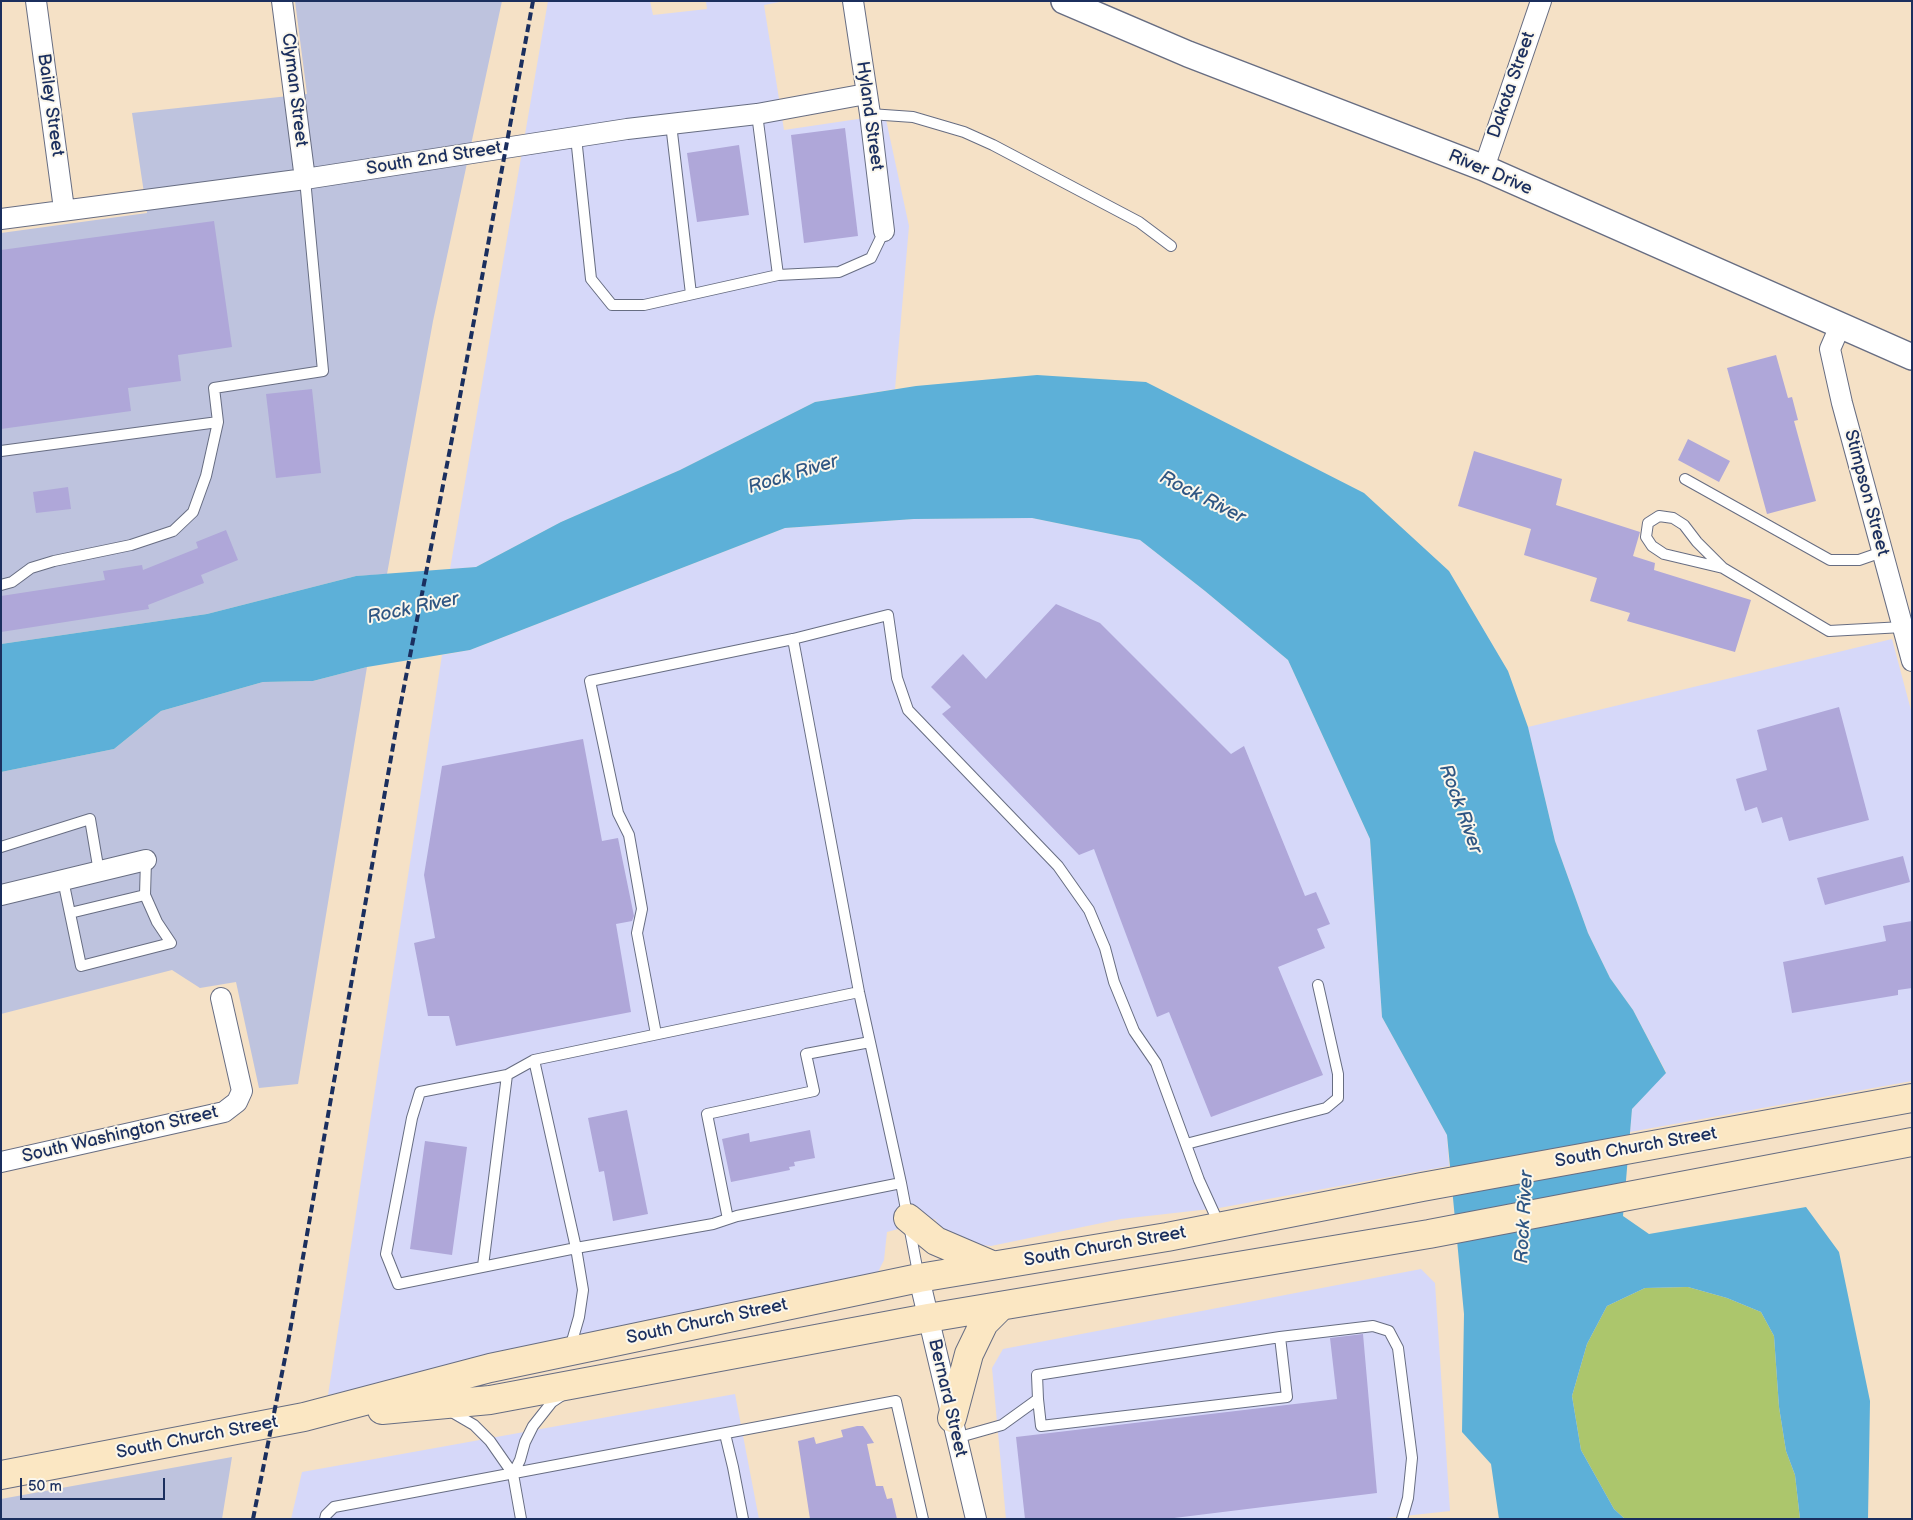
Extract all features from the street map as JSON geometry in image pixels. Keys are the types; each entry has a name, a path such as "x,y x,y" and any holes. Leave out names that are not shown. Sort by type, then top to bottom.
{"main road":[{"name":"South Church Street","path":"1,1475 304,1417 490,1368 919,1278 1221,1226 1422,1187 1912,1098"},
{"name":"South Church Street","path":"304,1417 490,1400 928,1318 1429,1234 1912,1142"},
{"path":"908,1218 936,1241 993,1266"},
{"path":"954,1428 969,1354 984,1323 1001,1306"}],"street":[{"name":"Bailey Street","path":"36,1 64,209"},
{"name":"Clyman Street","path":"282,1 305,179"},
{"name":"Hyland Street","path":"853,1 870,114 884,231"},
{"name":"River Drive","path":"1064,1 1188,54 1484,168 1912,357"},
{"name":"Dakota Street","path":"1484,168 1541,1"},
{"name":"South 2nd Street","path":"1,219 64,209 305,179 576,137 758,114 866,94"},
{"name":"Stimpson Street","path":"1840,326 1830,349 1842,403 1912,661"},
{"path":"1,895 146,860"},
{"name":"South Washington Street","path":"1,1162 224,1112 237,1102 242,1091 221,998"},
{"name":"Bernard Street","path":"919,1278 976,1519"}],"lane":[{"path":"758,114 778,275"},
{"path":"870,114 913,117 964,132 993,145 1139,222 1171,246"},
{"path":"671,124 691,294"},
{"path":"576,137 591,279 612,305 644,305 778,275 839,272 871,258 884,231"},
{"path":"1,585 12,582 31,568 54,561 131,545 173,531 193,512 206,476 218,422 214,388 323,371 305,179"},
{"path":"1,451 218,422"},
{"path":"1685,479 1830,560 1859,560 1882,552"},
{"path":"1722,568 1664,554 1652,546 1646,537 1648,523 1659,516 1673,518 1684,525 1696,542 1722,568 1830,631 1903,627"},
{"path":"656,1034 637,933 642,909 629,835 618,813 590,681 793,639 888,615 897,678 908,710 1058,866 1089,910 1105,948 1114,982 1134,1031 1156,1063 1199,1180 1221,1226"},
{"path":"793,639 859,992 901,1183 919,1278"},
{"path":"1,847 90,819 99,872"},
{"path":"63,880 82,966 171,943 157,922 145,895 146,860"},
{"path":"70,913 145,895"},
{"path":"1186,1144 1326,1108 1338,1098 1338,1074 1318,985"},
{"path":"859,992 534,1060 507,1075 420,1092 412,1118 386,1254 398,1284 576,1248 713,1224 728,1219 901,1183"},
{"path":"728,1219 706,1114 814,1090 806,1054 870,1042"},
{"path":"534,1060 576,1248 583,1290 569,1351"},
{"path":"483,1266 507,1075"},
{"path":"1280,1337 1287,1397 1041,1426 1037,1375 1280,1337 1373,1326 1389,1331 1398,1348 1412,1458 1408,1498 1402,1519"},
{"path":"513,1474 520,1460 525,1442 541,1415 552,1402 583,1382"},
{"path":"954,1428 1002,1425 1038,1399"},
{"path":"325,1519 326,1515 334,1507 896,1401 923,1519"},
{"path":"434,1405 458,1415 474,1425 490,1441 513,1474 521,1519"},
{"path":"725,1434 743,1519"}],"shaded area":[{"path":"295,1 502,1 433,321 387,574 356,576 207,614 1,644 1,233 147,213 132,113 307,94"},
{"path":"548,1 650,1 653,15 707,9 706,1 785,1 764,5 784,130 885,115 909,226 895,389 815,402 680,470 561,522 476,567 450,569"},
{"path":"1032,518 1140,540 1288,660 1370,839 1382,1017 1447,1135 1449,1166 1219,1208 1121,1219 991,1246 953,1240 939,1226 935,1219 887,1232 884,1260 876,1276 830,1290 328,1395 442,655 470,650 785,528 914,519"},
{"path":"1892,639 1912,714 1912,1081 1630,1132 1632,1109 1666,1072 1633,1010 1610,978 1588,933 1555,841 1528,727"},
{"path":"367,667 298,1084 259,1088 236,982 200,988 172,970 1,1014 1,772 114,749 161,711 263,682 313,681"},
{"path":"1421,1269 1435,1283 1450,1511 1377,1519 1006,1519 992,1368 1003,1349"},
{"path":"735,1394 759,1519 291,1519 302,1472"},
{"path":"232,1457 222,1519 1,1519 1,1499"}],"green space":[{"path":"1688,1287 1727,1298 1761,1312 1774,1336 1779,1407 1786,1451 1795,1475 1800,1519 1625,1519 1614,1509 1581,1450 1572,1396 1587,1344 1607,1306 1645,1288"}],"water":[{"name":"Rock River","path":"1037,375 1146,382 1364,493 1449,571 1508,671 1528,727 1555,841 1588,933 1610,978 1633,1010 1666,1073 1632,1109 1623,1216 1649,1234 1806,1207 1839,1252 1870,1401 1868,1519 1800,1519 1795,1475 1786,1451 1779,1407 1774,1336 1761,1312 1727,1298 1688,1287 1645,1288 1607,1306 1587,1344 1572,1396 1581,1450 1614,1509 1625,1519 1499,1519 1491,1464 1462,1432 1464,1314 1447,1135 1382,1017 1370,839 1288,660 1140,540 1032,518 914,519 785,528 470,650 367,667 313,681 263,682 161,711 114,749 1,772 1,644 207,614 356,576 476,567 561,522 680,470 815,402 916,386"}],"building":[{"path":"845,128 858,236 804,243 791,135"},
{"path":"739,145 749,215 697,222 687,153"},
{"path":"214,221 232,347 178,355 181,381 128,388 131,411 1,429 1,250"},
{"path":"1776,355 1788,398 1792,397 1798,420 1794,421 1816,501 1767,514 1727,368"},
{"path":"312,389 321,473 276,478 266,394"},
{"path":"1688,439 1730,461 1719,482 1678,460"},
{"path":"1474,451 1562,479 1556,505 1640,532 1633,556 1655,563 1654,570 1751,600 1735,652 1627,621 1630,613 1590,601 1597,578 1524,555 1531,529 1458,506"},
{"path":"68,487 71,509 36,513 33,492"},
{"path":"226,530 238,560 201,575 204,583 148,605 149,609 1,632 1,596 105,580 103,571 142,565 143,570 198,548 196,542"},
{"path":"1056,604 1100,623 1231,754 1244,746 1305,896 1316,892 1330,924 1317,929 1325,948 1278,967 1323,1075 1211,1117 1169,1012 1157,1017 1094,849 1079,855 942,714 951,707 931,687 963,654 986,679"},
{"path":"1839,707 1869,820 1789,841 1782,817 1762,823 1757,807 1745,811 1736,779 1767,770 1757,730"},
{"path":"583,739 602,841 618,838 634,916 632,921 616,924 631,1012 456,1046 449,1016 428,1016 414,943 435,938 424,875 442,766"},
{"path":"1903,856 1910,882 1825,905 1817,878"},
{"path":"1912,921 1912,988 1898,990 1898,995 1792,1013 1783,962 1886,941 1883,926"},
{"path":"627,1110 648,1214 613,1221 604,1171 599,1172 588,1118"},
{"path":"810,1130 815,1158 794,1162 795,1166 789,1167 790,1170 731,1182 722,1139 749,1133 750,1142"},
{"path":"425,1141 467,1147 452,1255 410,1249"},
{"path":"1363,1334 1377,1493 1166,1519 1025,1519 1016,1437 1337,1399 1330,1338"},
{"path":"863,1426 874,1443 867,1444 876,1486 883,1486 887,1499 892,1498 897,1519 810,1519 798,1441 814,1437 816,1444 843,1437 841,1430"}],"railway":[{"path":"253,1519 287,1348 398,718 533,1"}]}
